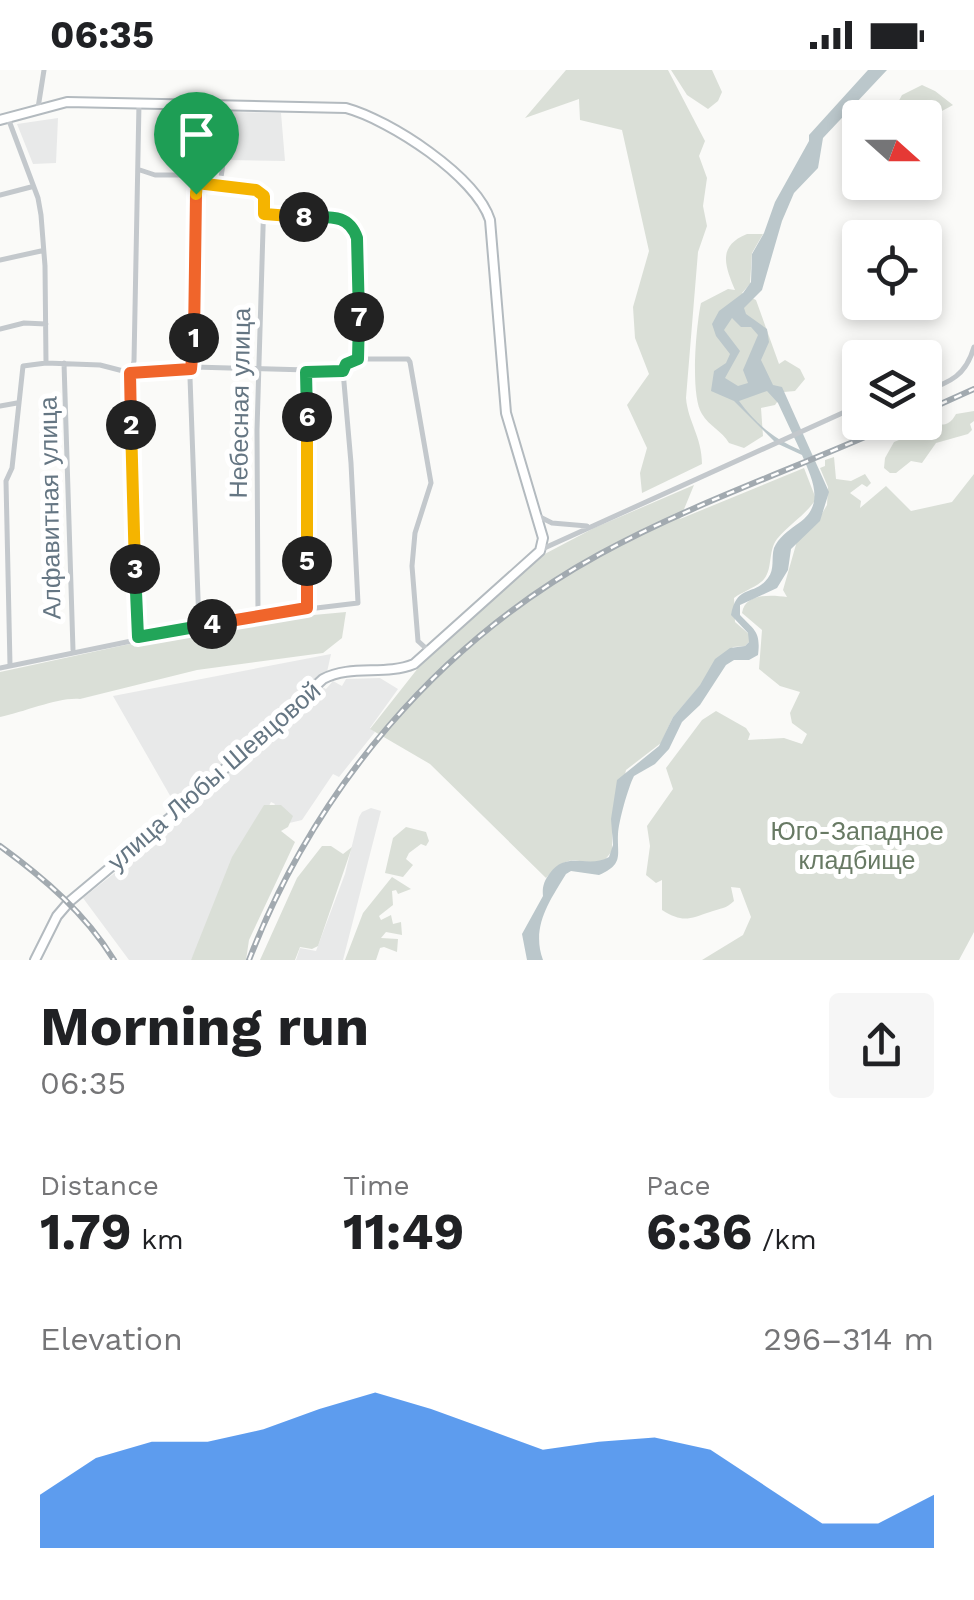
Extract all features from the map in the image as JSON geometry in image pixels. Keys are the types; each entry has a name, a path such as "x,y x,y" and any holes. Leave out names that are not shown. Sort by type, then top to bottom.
{"street":[{"path":"38,108 44,70"},
{"path":"4,119 67,102 336,108 359,112 434,157 478,195 487,210 506,412 538,516 543,538 540,550"},
{"path":"138,637 130,373 134,360 139,104"},
{"path":"197,183 220,184 226,144 224,106"},
{"name":"Алфавитная улица","path":"4,119 38,198 41,215 46,363"},
{"path":"140,170 155,175 191,175 197,183 191,369 199,626"},
{"name":"Небесная улица","path":"220,184 262,193 264,214 258,371 258,615"},
{"path":"0,195 32,187"},
{"path":"264,214 338,217 349,223 357,238 358,359"},
{"path":"0,260 42,251"},
{"path":"0,328 47,324"},
{"path":"942,385 964,371 974,347"},
{"path":"0,668 258,615 358,603 352,463 343,371 346,364 358,359 408,359 431,483 415,533 412,566 418,641 430,651 540,550 842,411"},
{"name":"Алфавитная улица","path":"64,364 73,651"},
{"path":"10,665 3,481 12,468 23,366 100,365 130,373 191,369 343,371"},
{"path":"306,372 307,608"},
{"path":"0,406 18,403"},
{"path":"538,516 552,523 589,526"},
{"path":"0,602 10,600"},
{"name":"улица Любы Шевцовой","path":"35,960 57,916 69,902 185,805 323,679 344,672 408,667 430,651"}],"shaded area":[{"path":"868,70 887,70 859,100 842,100 842,118 823,138 818,168 794,193 782,221 762,290 744,308 746,314 767,329 769,342 761,360 773,385 782,387 829,492 820,521 791,549 788,570 777,588 740,605 740,615 757,636 758,655 726,665 700,705 682,722 669,749 655,764 634,776 620,821 616,863 599,875 571,871 566,874 541,926 543,960 527,960 522,934 543,896 548,876 563,862 609,857 617,780 659,746 673,717 700,685 715,659 730,648 749,642 748,633 731,615 737,598 763,584 771,571 776,544 811,510 814,493 802,455 776,443 734,401 711,391 714,371 726,363 730,354 712,324 719,311 751,282 752,254 809,135","holes":["732,318 741,327 751,327 758,335 743,370 748,383 738,386 725,378 740,351 724,330","767,391 778,403 800,450 766,430 739,401"]},
{"path":"227,112 281,113 285,161 229,160"},
{"path":"58,118 56,163 33,164 17,124"},
{"path":"331,654 327,672 176,806 113,696"},
{"path":"380,678 398,689 370,728 375,732 339,777 333,774 302,820 281,825 267,817 275,804 271,802 191,960 129,960 83,898 259,750 322,687 326,689 333,681 342,686 346,679"},
{"path":"371,808 381,811 343,960 296,960 300,948 316,951 345,874 359,817"}],"green space":[{"path":"566,70 668,70 705,141 699,156 707,178 703,206 707,226 698,252 686,398 702,464 642,493 640,473 647,448 627,405 649,374 635,338 633,307 649,251 622,130 580,120 579,99 525,118"},
{"path":"671,70 712,70 722,92 718,101 708,109 687,95"},
{"path":"922,85 953,105 942,111 942,100 899,100"},
{"path":"747,234 763,234 752,253 750,284 742,293 756,300 779,364 785,360 800,369 805,379 795,391 784,392 775,405 761,408 763,436 744,448 729,443 702,414 696,392 695,360 701,303 728,289 735,290 726,265 727,251"},
{"path":"974,411 968,434 936,443 922,463 911,461 896,473 884,468 894,442 942,440 942,424 956,414"},
{"name":"Юго-Западное кладбище","path":"834,457 836,479 851,481 865,474 871,483 850,493 861,501 860,508 886,486 911,511 952,502 974,474 974,932 959,960 702,960 743,935 751,917 740,888 731,887 734,901 728,906 697,916 681,918 662,910 662,880 656,883 646,875 650,846 647,826 673,789 666,768 702,720 716,711 746,728 748,740 784,738 802,744 807,734 792,723 790,713 800,692 780,686 759,669 762,630 742,613 753,599 787,597 783,590 797,541 816,524 827,505 828,487 820,468 825,466 825,460"},
{"path":"804,468 816,499 777,539 765,578 734,598 735,622 750,635 749,642 733,647 673,717 661,743 626,770 612,851 604,861 568,861 546,878 430,764 370,729 422,663 539,557 594,528 694,485 680,519"},
{"path":"346,612 342,638 323,653 197,670 0,717 0,672 227,623"},
{"path":"264,805 281,805 293,816 281,831 295,842 249,940 246,960 191,960 232,857"},
{"path":"406,827 426,832 429,841 409,853 406,859 413,865 403,877 385,873 393,838"},
{"path":"322,846 331,846 343,854 352,847 318,946 300,947 295,960 260,960 297,878"},
{"path":"392,877 411,889 398,894 392,891 393,905 379,916 381,920 391,915 393,924 401,922 402,935 386,932 381,938 398,939 397,952 384,947 376,960 345,960 363,913"}],"railway":[{"path":"942,403 974,389"},
{"path":"249,960 276,897 347,780 389,726 436,676 487,631 541,590 636,535 856,440"},
{"path":"0,846 63,897 114,960"}],"route":[{"path":"197,183 256,190 264,196 264,214 338,217 354,228 358,359 346,364 343,371 306,372 307,608 138,637 130,373 191,369 196,194 197,183"}]}
